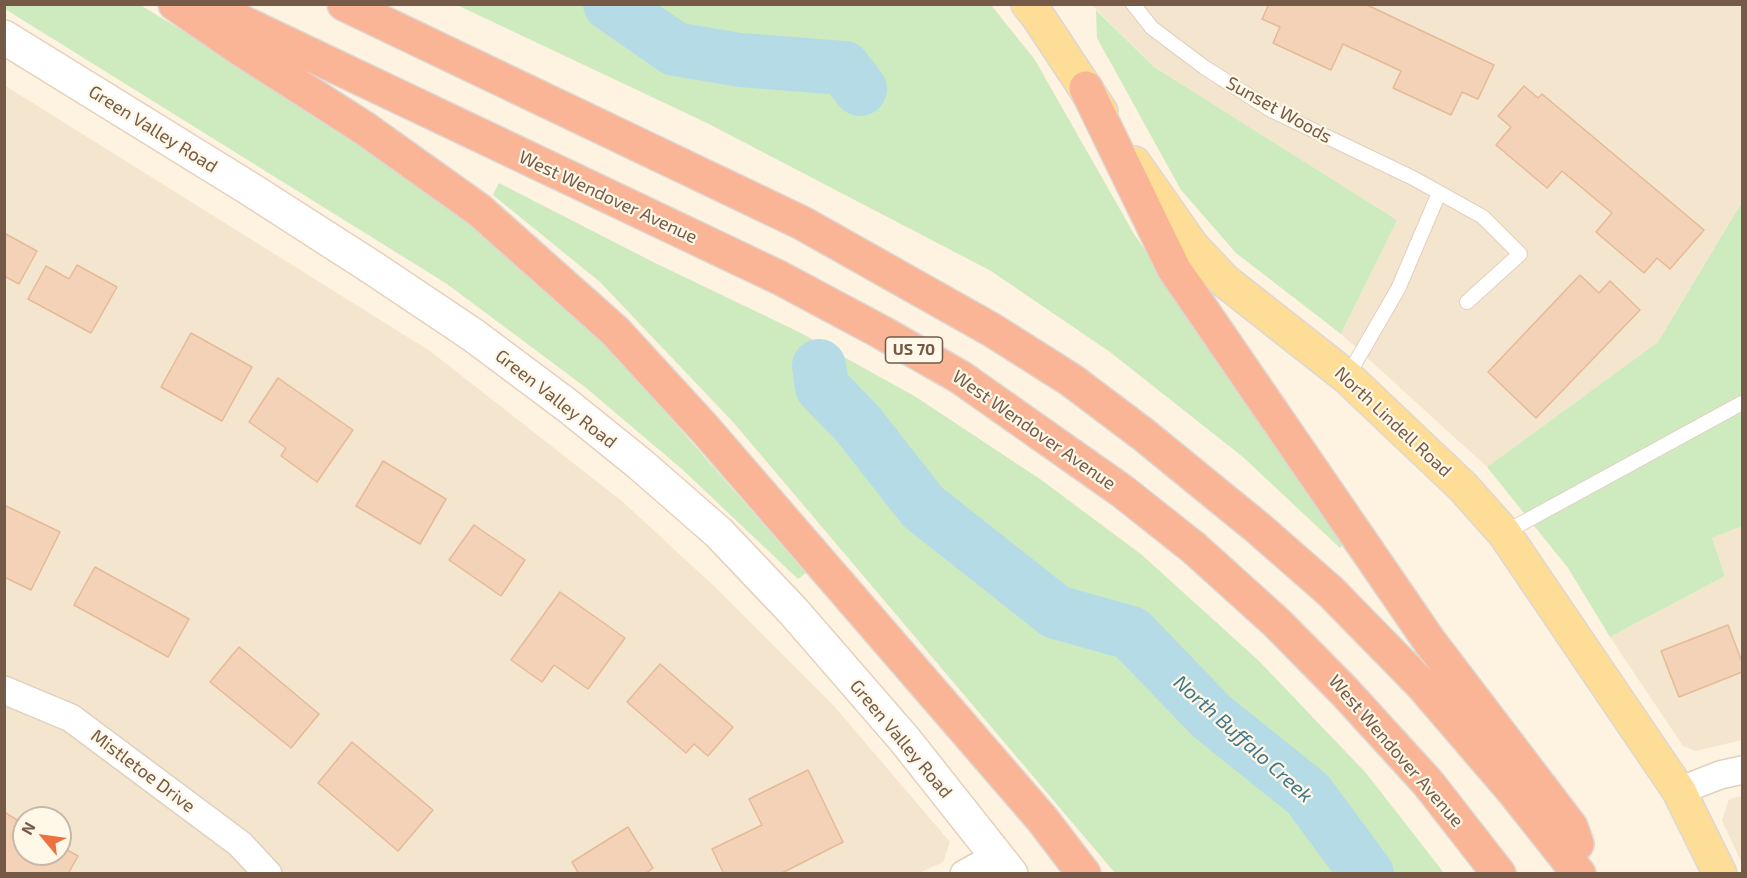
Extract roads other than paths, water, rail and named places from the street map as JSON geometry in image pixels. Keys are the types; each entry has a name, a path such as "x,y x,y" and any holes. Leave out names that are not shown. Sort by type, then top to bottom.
{"highway":[{"path":"175,4 364,128 479,210 615,331 704,428 1042,819 1084,873"},
{"name":"West Wendover Avenue","path":"204,4 780,278 960,377 1122,491 1194,548 1277,623 1345,692 1428,783 1499,873"},
{"path":"344,4 802,224 992,330 1071,380 1232,506 1330,591 1423,686 1514,792 1579,873"},
{"path":"1086,88 1174,269 1430,642 1571,827 1589,873"}],"main road":[{"name":"North Lindell Road","path":"1028,4 1086,88 1152,191 1192,246 1225,281 1347,377 1463,487 1504,533 1678,791 1720,873"},
{"name":"Green Valley Road","path":"4,37 250,189 473,335 568,406 640,464 719,533 794,612 905,740 1004,865"}],"street":[{"name":"Mistletoe Drive","path":"4,690 72,718 240,844 268,873"},
{"path":"1678,791 1720,775 1743,770"},
{"path":"964,873 1004,865"}],"lane":[{"name":"Sunset Woods","path":"1133,4 1152,28 1204,67 1271,110 1482,216 1520,254 1467,302"},
{"path":"1347,377 1398,289 1439,193"},
{"path":"1504,533 1743,403"}],"waterway":[{"name":"North Buffalo Creek","path":"610,4 675,49 740,60 844,68 860,89"},
{"name":"North Buffalo Creek","path":"819,366 822,387 857,423 923,507 1056,612 1131,633 1212,717 1308,794 1367,874"}]}
